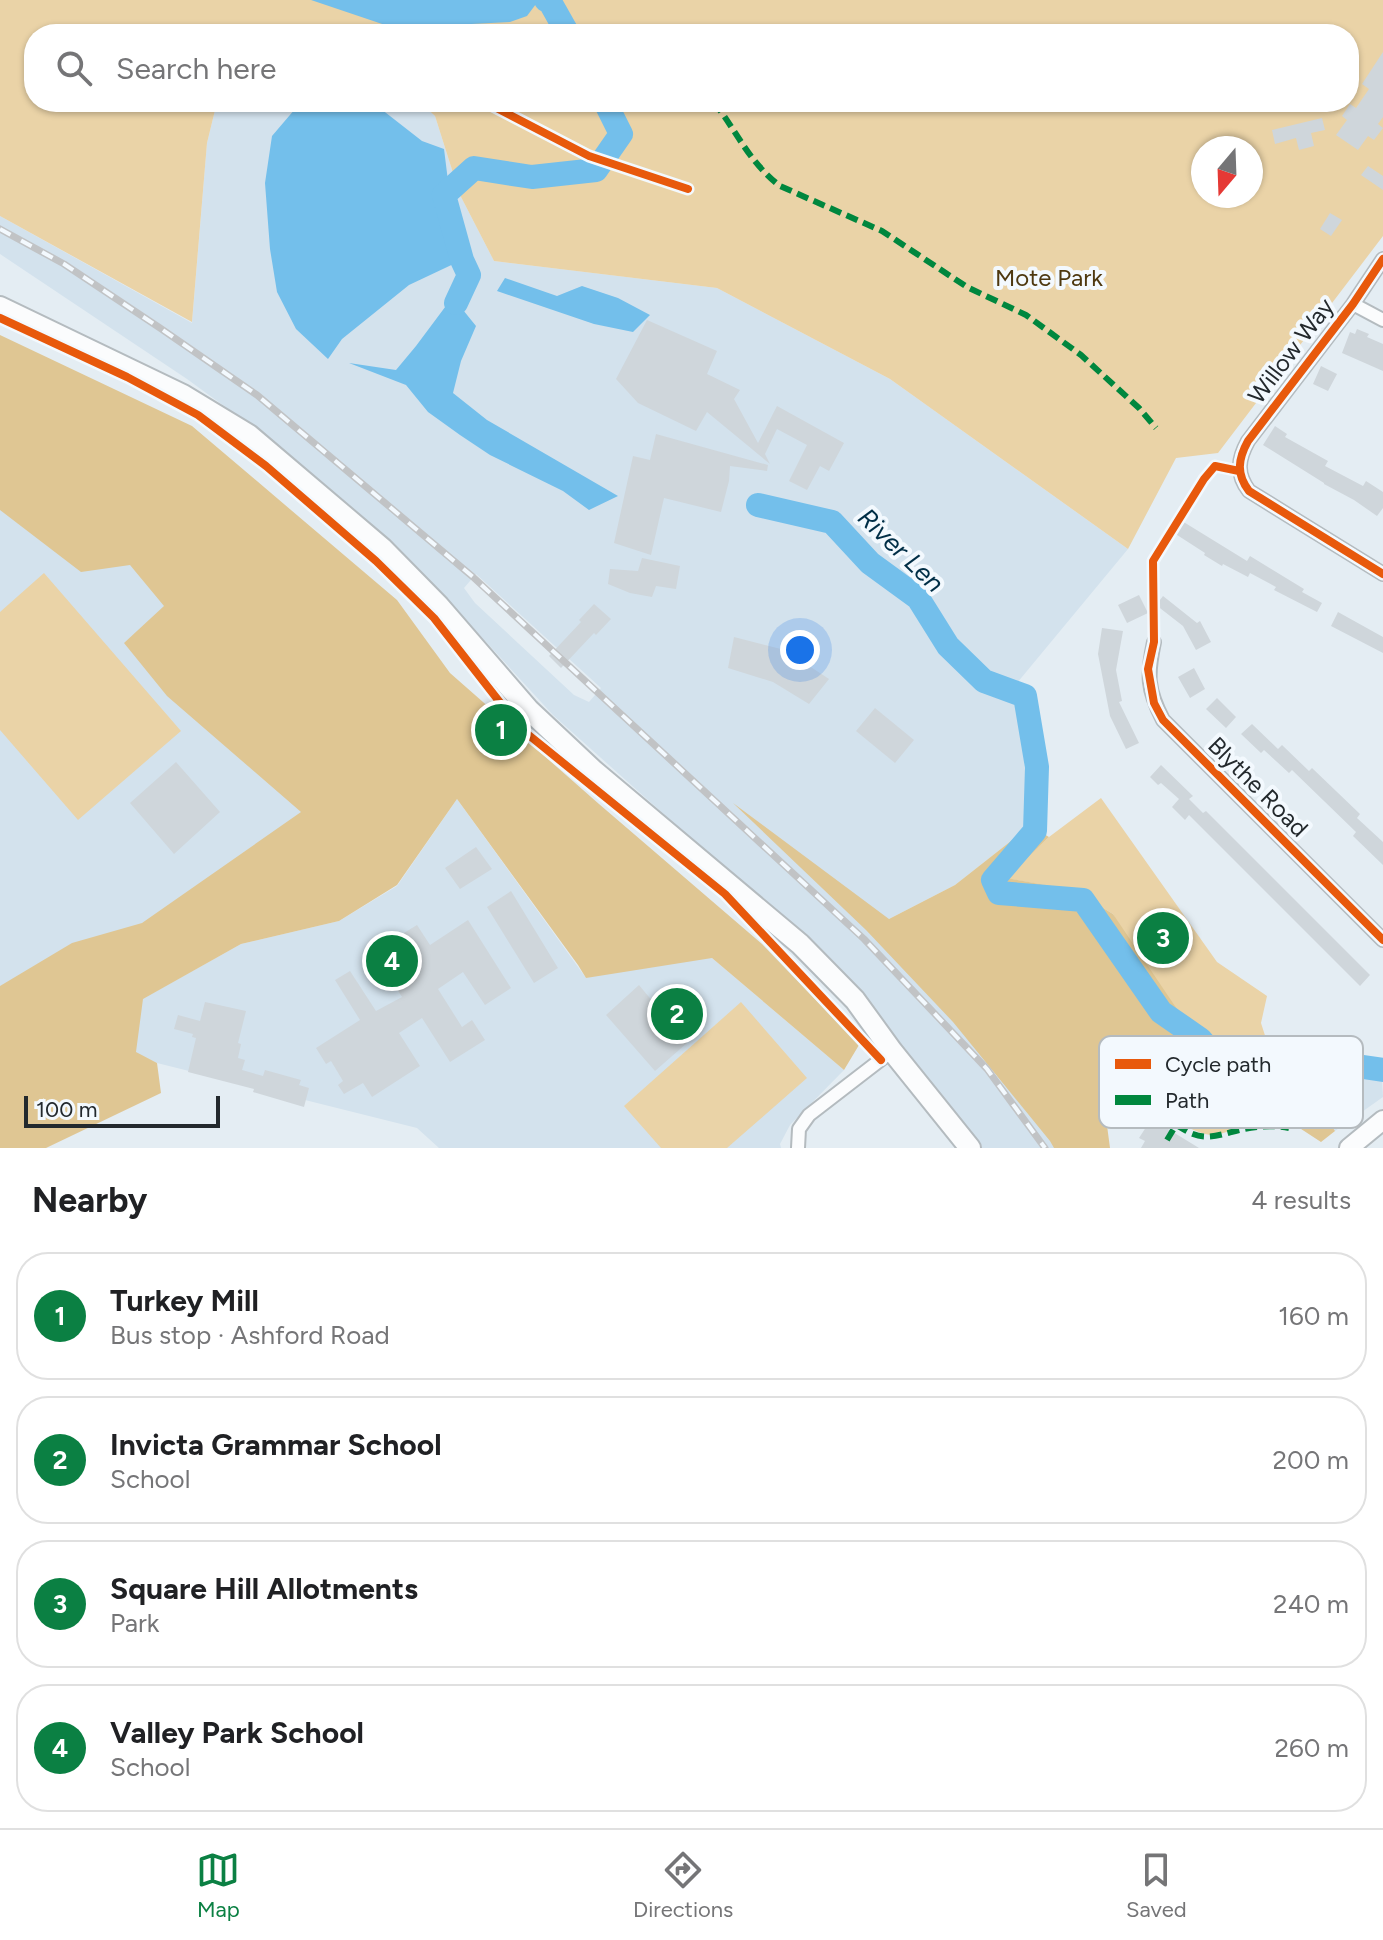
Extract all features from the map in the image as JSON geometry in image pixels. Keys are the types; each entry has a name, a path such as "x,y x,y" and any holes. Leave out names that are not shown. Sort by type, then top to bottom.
{"main road":[{"path":"0,307 183,395 249,435 382,548 439,606 529,710 594,771 800,944 855,1000 970,1148"}],"street":[{"name":"Willow Way","path":"1383,259 1353,304 1248,441 1240,456 1239,471 1249,491 1383,574"},
{"path":"1353,304 1383,320"},
{"name":"Blythe Road","path":"1154,642 1148,669 1154,703 1163,720 1383,940"},
{"path":"798,1148 799,1129 809,1115 892,1051"},
{"path":"1358,1145 1383,1120"}],"shaded area":[{"path":"215,112 431,112 435,116 460,195 494,261 717,288 890,379 1128,549 1017,683 1030,826 955,885 889,919 1098,1148 981,1148 858,988 553,715 465,619 275,443 187,379 0,254 0,216 192,323 207,143","holes":["476,574 601,688 589,702 574,695 475,603 464,588"]},
{"path":"0,335 192,426 397,600 450,673 762,944 859,1045 844,1070 712,958 586,978 457,799 397,885 339,921 241,944 143,999 136,1052 157,1063 161,1093 46,1148 0,1148 0,986 72,943 142,923 301,812 167,696 124,643 164,606 130,565 81,572 0,510"},
{"path":"0,351 495,744 153,993 241,944 339,921 397,886 457,799 586,978 688,930 712,958 844,1070 790,1125 781,1148 439,1148 417,1128 157,1063 136,1053 0,1019"},
{"path":"733,803 889,919 955,885 1030,826 1049,837 1006,878 1074,890 1113,914 1195,1036 1099,1036 1099,1128 1107,1128 1110,1148 1054,1148 953,1022 866,930"},
{"path":"1363,1075 1382,1080 1383,1097 1363,1111"},
{"path":"1300,1128 1333,1128 1335,1131 1321,1142"}],"green space":[{"name":"Mote Park","path":"0,0 1383,0 1383,236 1218,453 1176,458 1128,549 890,379 717,288 494,261 460,195 435,116 431,112 1359,112 1359,24 24,24 24,112 215,112 207,143 192,322 0,216"},
{"path":"44,573 181,731 78,820 0,730 0,612"},
{"path":"1101,798 1217,962 1267,996 1261,1023 1265,1036 1200,1036 1157,999 1113,914 1074,890 1005,878 1049,837"},
{"path":"741,1002 807,1078 727,1148 661,1148 624,1106"},
{"path":"1190,1128 1235,1128 1214,1135"}],"water":[{"path":"311,0 539,0 527,16 510,22 382,24"},
{"path":"292,112 385,112 422,141 444,149 448,181 444,195 456,239 465,249 462,260 409,285 342,339 328,359 296,329 277,292 265,183 272,136"},
{"path":"469,275 477,277 459,305 476,326 461,361 453,393 487,420 618,496 589,510 563,491 490,455 460,435 428,412 406,385 349,363 396,370"},
{"path":"505,278 557,296 582,286 618,298 650,315 633,332 594,324 497,291"}],"building":[{"path":"1383,52 1383,117 1378,124 1383,128 1374,140 1368,136 1358,150 1336,135 1347,120 1342,116 1345,112 1359,112 1359,104 1369,89 1362,84"},
{"path":"1322,118 1325,130 1311,133 1314,146 1299,150 1296,138 1275,144 1272,130"},
{"path":"1368,166 1383,176 1383,190 1361,175"},
{"path":"1330,213 1342,220 1331,236 1320,229"},
{"path":"647,320 717,351 707,374 740,390 734,399 758,443 777,406 844,443 829,471 820,466 807,490 789,481 807,445 777,429 765,454 770,464 707,412 696,431 638,403 616,379"},
{"path":"1357,329 1383,344 1383,371 1342,353 1350,332 1355,334"},
{"path":"1321,366 1337,374 1328,391 1313,384"},
{"path":"1275,426 1287,434 1285,437 1328,461 1325,466 1363,486 1366,481 1383,492 1383,508 1377,516 1263,445"},
{"path":"656,434 768,465 767,471 730,466 721,512 664,498 651,555 614,543 633,456 650,460"},
{"path":"1182,521 1247,561 1250,556 1304,589 1302,592 1322,603 1317,612 1274,590 1276,587 1250,573 1248,577 1204,555 1174,533"},
{"path":"642,558 680,566 676,589 656,586 652,597 608,584 610,569 638,571"},
{"path":"1139,595 1148,613 1127,623 1118,605"},
{"path":"1163,596 1197,623 1200,621 1211,642 1196,650 1183,626 1156,605"},
{"path":"594,604 611,619 561,668 549,656"},
{"path":"1338,612 1383,637 1383,653 1331,626"},
{"path":"1102,628 1123,631 1116,670 1122,701 1119,702 1139,743 1126,749 1110,716 1098,654"},
{"path":"734,637 785,650 829,679 809,704 773,682 728,668"},
{"path":"1194,668 1205,689 1190,698 1178,677"},
{"path":"1217,698 1236,717 1226,728 1206,709"},
{"path":"875,708 914,740 895,763 856,731"},
{"path":"1252,724 1278,749 1282,745 1309,771 1312,768 1360,814 1357,818 1383,842 1383,865 1353,836 1356,832 1292,770 1289,773 1241,734"},
{"path":"176,762 220,812 174,854 130,803"},
{"path":"1161,765 1193,796 1189,799 1203,813 1206,811 1370,975 1360,986 1189,815 1185,820 1172,807 1179,799 1150,777"},
{"path":"476,847 492,869 460,889 445,868"},
{"path":"511,891 558,968 534,983 487,907"},
{"path":"468,920 511,988 485,1005 463,972 438,989 462,1027 472,1020 485,1040 450,1062 422,1018 399,1033 420,1066 372,1097 363,1083 344,1094 338,1085 343,1081 331,1061 326,1064 316,1048 360,1020 335,980 350,971 376,1011 402,997 373,952 417,925 430,945"},
{"path":"639,985 687,1043 655,1071 606,1015"},
{"path":"205,1002 246,1011 238,1043 241,1044 238,1058 245,1060 242,1070 263,1076 265,1070 301,1080 299,1085 309,1088 304,1107 253,1092 254,1089 188,1072 196,1038 192,1037 193,1034 174,1029 178,1015 200,1021"},
{"path":"1146,1128 1167,1128 1199,1148 1141,1148 1145,1141 1139,1138"}],"waterway":[{"name":"River Len","path":"546,0 562,24"},
{"name":"River Len","path":"456,303 469,275 444,195 474,168 532,177 596,170 621,134 610,112"},
{"name":"River Len","path":"758,505 832,522 870,563 918,598 948,646 984,681 1025,696 1037,767 1035,831 993,880 999,893 1083,900 1161,1012 1196,1036"},
{"name":"River Len","path":"1363,1067 1383,1070"}],"railway":[{"path":"0,229 64,264 257,395 473,577 864,939 987,1069 1045,1148"}],"marked path":[{"path":"721,112 752,157 780,186 882,231 967,287 1026,315 1081,355 1139,408 1156,428"},
{"path":"1167,1140 1174,1128"},
{"path":"1182,1128 1206,1137 1252,1128"}],"cycle path":[{"path":"504,112 589,156 688,189"},
{"path":"1383,259 1353,304 1248,441 1240,466 1242,479 1249,491 1383,574"},
{"path":"0,318 127,377 198,415 266,466 376,561 434,618 520,728 725,894 881,1060"},
{"path":"1239,471 1215,466 1153,561 1154,642 1148,669 1154,703 1163,720 1383,940"}],"place":[{"name":"Turkey Mill","path":"501,730"},
{"name":"Square Hill Allotments","path":"1163,938"},
{"name":"Valley Park School","path":"392,961"},
{"name":"Invicta Grammar School","path":"677,1014"}]}
